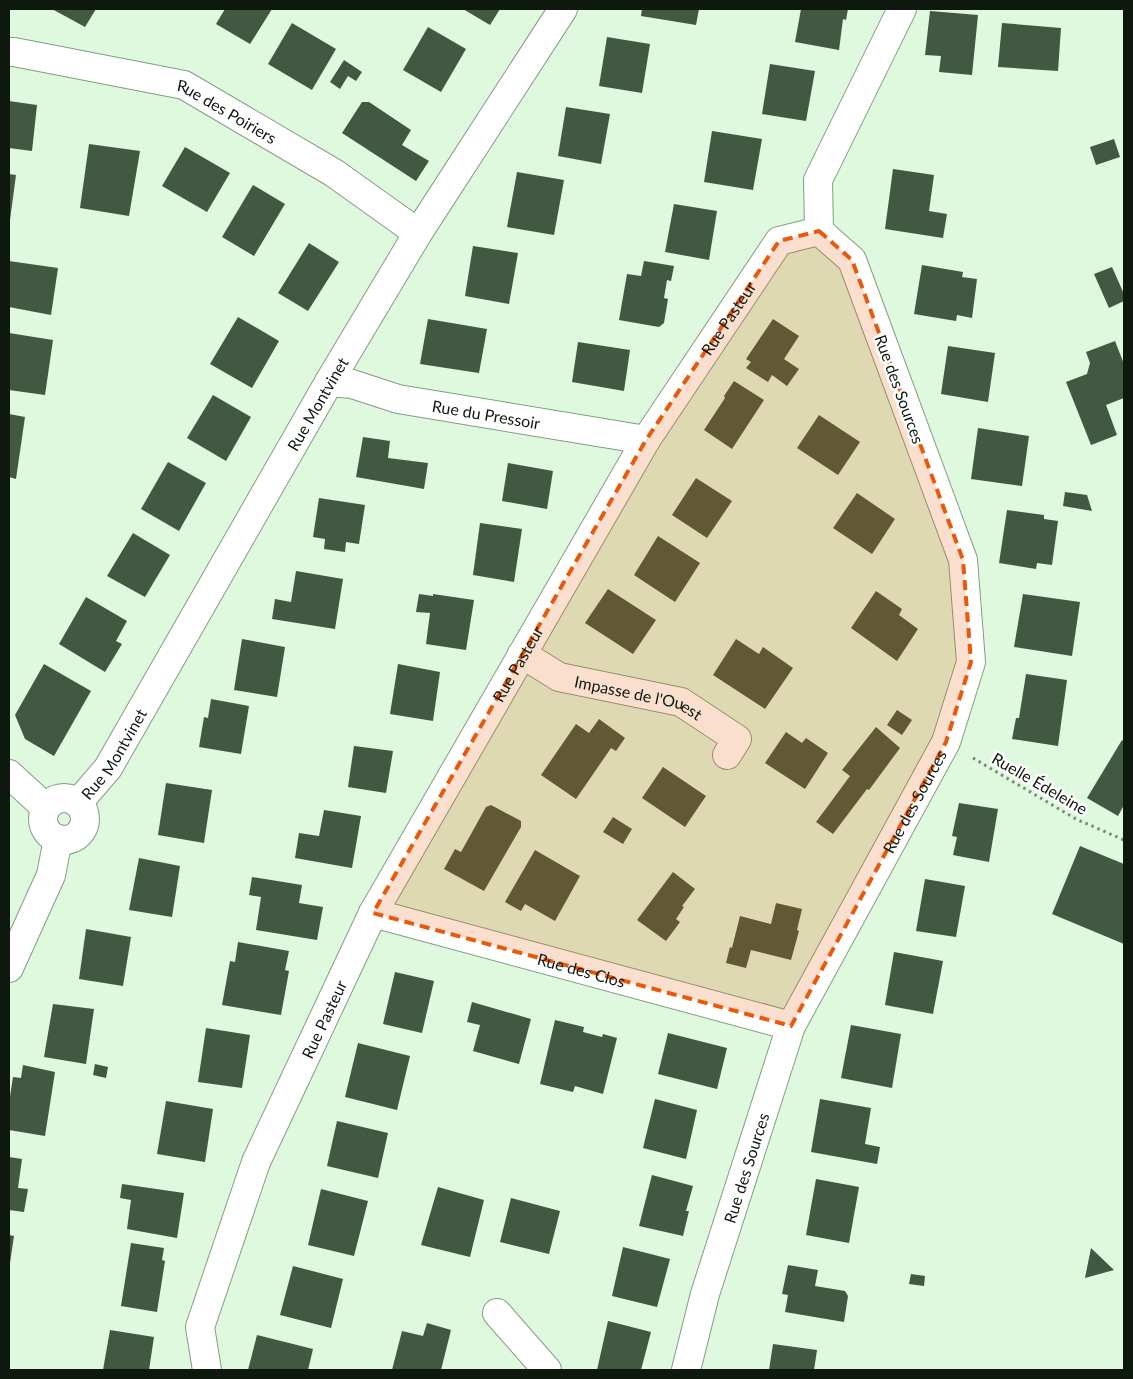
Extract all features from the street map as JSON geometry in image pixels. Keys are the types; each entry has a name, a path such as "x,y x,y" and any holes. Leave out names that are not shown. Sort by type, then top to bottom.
{"street":[{"name":"Rue Montvinet","path":"78,803 108,768 329,382 418,232 563,9"},
{"path":"819,231 818,180 902,9"},
{"name":"Rue des Poiriers","path":"9,52 184,85 334,173 418,232"},
{"name":"Rue Pasteur","path":"207,1370 200,1327 256,1162 372,913 646,440 780,240 819,231"},
{"name":"Rue des Sources","path":"686,1370 706,1294 791,1026 946,742 971,662 963,560 852,260 819,231"},
{"name":"Rue du Pressoir","path":"329,382 352,384 398,399 646,440"},
{"name":"Impasse de l'Ouest","path":"522,654 559,677 681,702 737,739 727,755"},
{"path":"9,774 46,808 44,827 58,839 51,875 9,968"},
{"name":"Rue Montvinet","path":"46,808 55,800 67,798 78,803 82,809 84,815 82,829 72,838 58,839"},
{"name":"Rue des Clos","path":"372,913 791,1026"},
{"path":"497,1313 547,1370"}],"path":[{"name":"Ruelle Édeleine","path":"946,742 1076,819 1124,840"}],"highlighted area":[{"path":"819,231 852,260 963,560 971,662 946,742 791,1026 373,913 646,440 779,241"}],"building":[{"path":"52,9 96,9 85,27"},
{"path":"225,9 272,9 250,44 216,24"},
{"path":"463,9 500,9 490,25"},
{"path":"642,9 699,9 696,25 641,16"},
{"path":"801,9 848,9 846,20 843,19 839,50 795,42"},
{"path":"930,11 978,15 972,75 939,72 941,56 925,55"},
{"path":"292,23 336,49 312,90 268,64"},
{"path":"1002,23 1061,28 1058,71 998,67"},
{"path":"428,27 466,49 441,92 403,70"},
{"path":"607,37 650,44 642,93 599,86"},
{"path":"344,60 362,72 356,81 348,76 340,89 330,82"},
{"path":"770,64 815,71 806,121 762,114"},
{"path":"9,101 37,105 32,151 9,148"},
{"path":"362,102 369,102 411,130 402,145 429,161 416,181 342,133"},
{"path":"566,107 610,114 601,164 558,156"},
{"path":"712,131 762,139 753,190 704,182"},
{"path":"1114,139 1120,157 1096,165 1090,147"},
{"path":"89,144 140,151 129,216 80,208"},
{"path":"185,147 230,173 207,212 162,186"},
{"path":"893,169 934,175 929,211 947,214 943,238 885,229"},
{"path":"517,172 564,180 554,235 507,227"},
{"path":"9,174 16,175 10,220 9,220"},
{"path":"253,185 285,204 254,256 222,237"},
{"path":"674,204 717,211 709,260 665,252"},
{"path":"309,243 339,262 308,311 278,293"},
{"path":"473,246 518,253 509,304 465,296"},
{"path":"9,261 58,268 51,315 9,307"},
{"path":"644,261 674,266 671,281 667,280 664,298 668,299 664,323 659,327 619,320 627,274 641,276"},
{"path":"922,265 963,272 962,277 977,279 972,318 957,315 956,321 914,314"},
{"path":"1112,267 1124,294 1124,301 1109,308 1094,274"},
{"path":"238,317 279,341 252,388 210,364"},
{"path":"428,319 487,329 479,373 420,364"},
{"path":"773,319 799,336 784,359 799,369 787,386 772,375 768,382 746,368 751,362 746,359"},
{"path":"9,333 53,340 45,395 9,390"},
{"path":"1115,341 1124,364 1124,398 1106,405 1117,435 1091,445 1066,382 1087,374 1090,363 1086,352"},
{"path":"578,342 630,350 624,391 572,382"},
{"path":"948,346 995,353 988,402 941,394"},
{"path":"734,381 764,400 732,449 704,430"},
{"path":"213,395 251,417 226,461 187,438"},
{"path":"9,414 25,417 16,479 9,477"},
{"path":"819,415 860,442 838,475 797,448"},
{"path":"978,428 1029,436 1022,486 971,479"},
{"path":"363,437 390,441 388,458 428,463 424,489 356,477"},
{"path":"168,462 206,483 179,531 141,509"},
{"path":"508,463 553,471 547,509 502,501"},
{"path":"696,478 732,501 707,538 672,515"},
{"path":"1065,492 1087,495 1092,511 1063,506"},
{"path":"857,493 895,519 872,554 833,528"},
{"path":"319,498 365,505 359,544 346,542 345,552 324,549 325,539 313,537"},
{"path":"1007,510 1044,515 1044,519 1058,521 1052,565 1037,563 1036,569 999,563"},
{"path":"480,523 522,529 514,582 473,575"},
{"path":"133,533 170,555 145,597 107,576"},
{"path":"658,536 700,563 675,602 634,575"},
{"path":"296,571 343,579 335,629 272,619 275,599 291,602"},
{"path":"608,589 656,620 633,654 585,623"},
{"path":"876,591 902,609 899,615 918,629 897,661 851,628"},
{"path":"419,594 433,596 433,594 474,600 466,650 426,644 430,613 416,612"},
{"path":"1023,594 1080,602 1072,656 1014,647"},
{"path":"86,597 127,621 116,641 122,644 105,672 59,644"},
{"path":"242,639 285,647 277,697 234,690"},
{"path":"736,639 759,654 763,647 793,668 765,709 713,675"},
{"path":"44,664 91,691 54,756 25,739 15,715"},
{"path":"398,664 440,672 433,721 390,714"},
{"path":"1026,674 1067,680 1058,746 1012,739 1016,718 1019,718"},
{"path":"211,699 249,706 241,754 199,747 204,717 208,718"},
{"path":"897,710 912,720 902,735 887,725"},
{"path":"599,719 625,738 616,751 611,748 576,799 541,775 576,724 589,733"},
{"path":"876,727 900,748 833,834 816,822 850,776 842,770"},
{"path":"786,732 802,743 806,738 828,753 805,789 765,763"},
{"path":"1122,740 1124,742 1124,805 1118,816 1087,798"},
{"path":"354,746 393,751 386,793 348,787"},
{"path":"663,767 706,796 685,827 642,798"},
{"path":"166,783 212,790 204,843 158,835"},
{"path":"959,803 998,809 989,862 953,855 957,837 952,836"},
{"path":"491,805 521,821 521,827 484,891 444,869 455,849 461,852 486,807"},
{"path":"324,810 361,816 352,868 295,858 299,833 319,836"},
{"path":"613,817 632,829 623,844 603,832"},
{"path":"1080,846 1124,864 1124,944 1052,914"},
{"path":"535,850 580,876 555,921 525,904 521,911 505,902"},
{"path":"139,858 180,866 172,917 129,910"},
{"path":"673,872 695,889 682,906 684,907 676,919 680,922 666,941 637,920"},
{"path":"252,877 302,885 299,903 323,907 317,940 256,930 261,897 249,895"},
{"path":"925,879 965,886 956,937 916,931"},
{"path":"776,903 802,909 797,930 799,931 791,960 751,950 746,968 726,963 740,916 771,924"},
{"path":"86,929 131,937 123,986 79,979"},
{"path":"238,942 289,951 285,970 289,971 281,1015 222,1005 230,961 235,962"},
{"path":"894,952 943,961 933,1014 885,1005"},
{"path":"395,972 434,981 422,1033 383,1024"},
{"path":"472,1002 531,1019 519,1064 473,1051 480,1025 467,1022"},
{"path":"53,1004 94,1009 86,1064 44,1057"},
{"path":"555,1020 584,1027 583,1032 602,1037 603,1034 617,1038 603,1094 575,1086 573,1092 540,1084"},
{"path":"851,1025 901,1034 892,1088 841,1078"},
{"path":"206,1028 250,1035 242,1088 198,1082"},
{"path":"668,1033 727,1048 717,1089 658,1074"},
{"path":"358,1043 410,1056 397,1110 345,1097"},
{"path":"95,1064 108,1067 106,1078 93,1075"},
{"path":"23,1065 55,1072 45,1136 9,1130 9,1103 13,1077 21,1078"},
{"path":"655,1099 697,1110 686,1159 643,1148"},
{"path":"820,1099 871,1108 865,1144 880,1147 877,1164 811,1152"},
{"path":"166,1101 213,1109 205,1162 157,1154"},
{"path":"337,1121 388,1133 378,1178 327,1166"},
{"path":"9,1157 22,1159 18,1188 28,1189 24,1212 9,1210"},
{"path":"652,1175 693,1186 686,1211 689,1211 683,1236 639,1226"},
{"path":"816,1179 859,1187 849,1243 806,1235"},
{"path":"122,1184 184,1193 177,1238 127,1229 131,1200 120,1198"},
{"path":"438,1187 484,1200 470,1257 421,1245"},
{"path":"321,1189 368,1201 354,1256 308,1245"},
{"path":"511,1198 560,1211 549,1254 500,1242"},
{"path":"9,1235 14,1236 10,1263 9,1262"},
{"path":"131,1243 164,1248 162,1260 165,1261 157,1312 121,1306"},
{"path":"623,1247 670,1259 657,1307 612,1296"},
{"path":"1091,1248 1114,1270 1085,1278"},
{"path":"788,1265 818,1270 815,1286 845,1291 848,1296 844,1322 785,1312 788,1295 782,1294"},
{"path":"293,1266 343,1279 331,1328 280,1315"},
{"path":"911,1274 925,1276 924,1286 909,1284"},
{"path":"608,1321 651,1332 641,1370 597,1370"},
{"path":"427,1323 451,1330 441,1370 392,1370 402,1331 423,1336"},
{"path":"110,1330 154,1337 149,1370 103,1370"},
{"path":"257,1335 313,1349 308,1370 248,1370"},
{"path":"773,1344 817,1350 814,1370 769,1370"}]}
